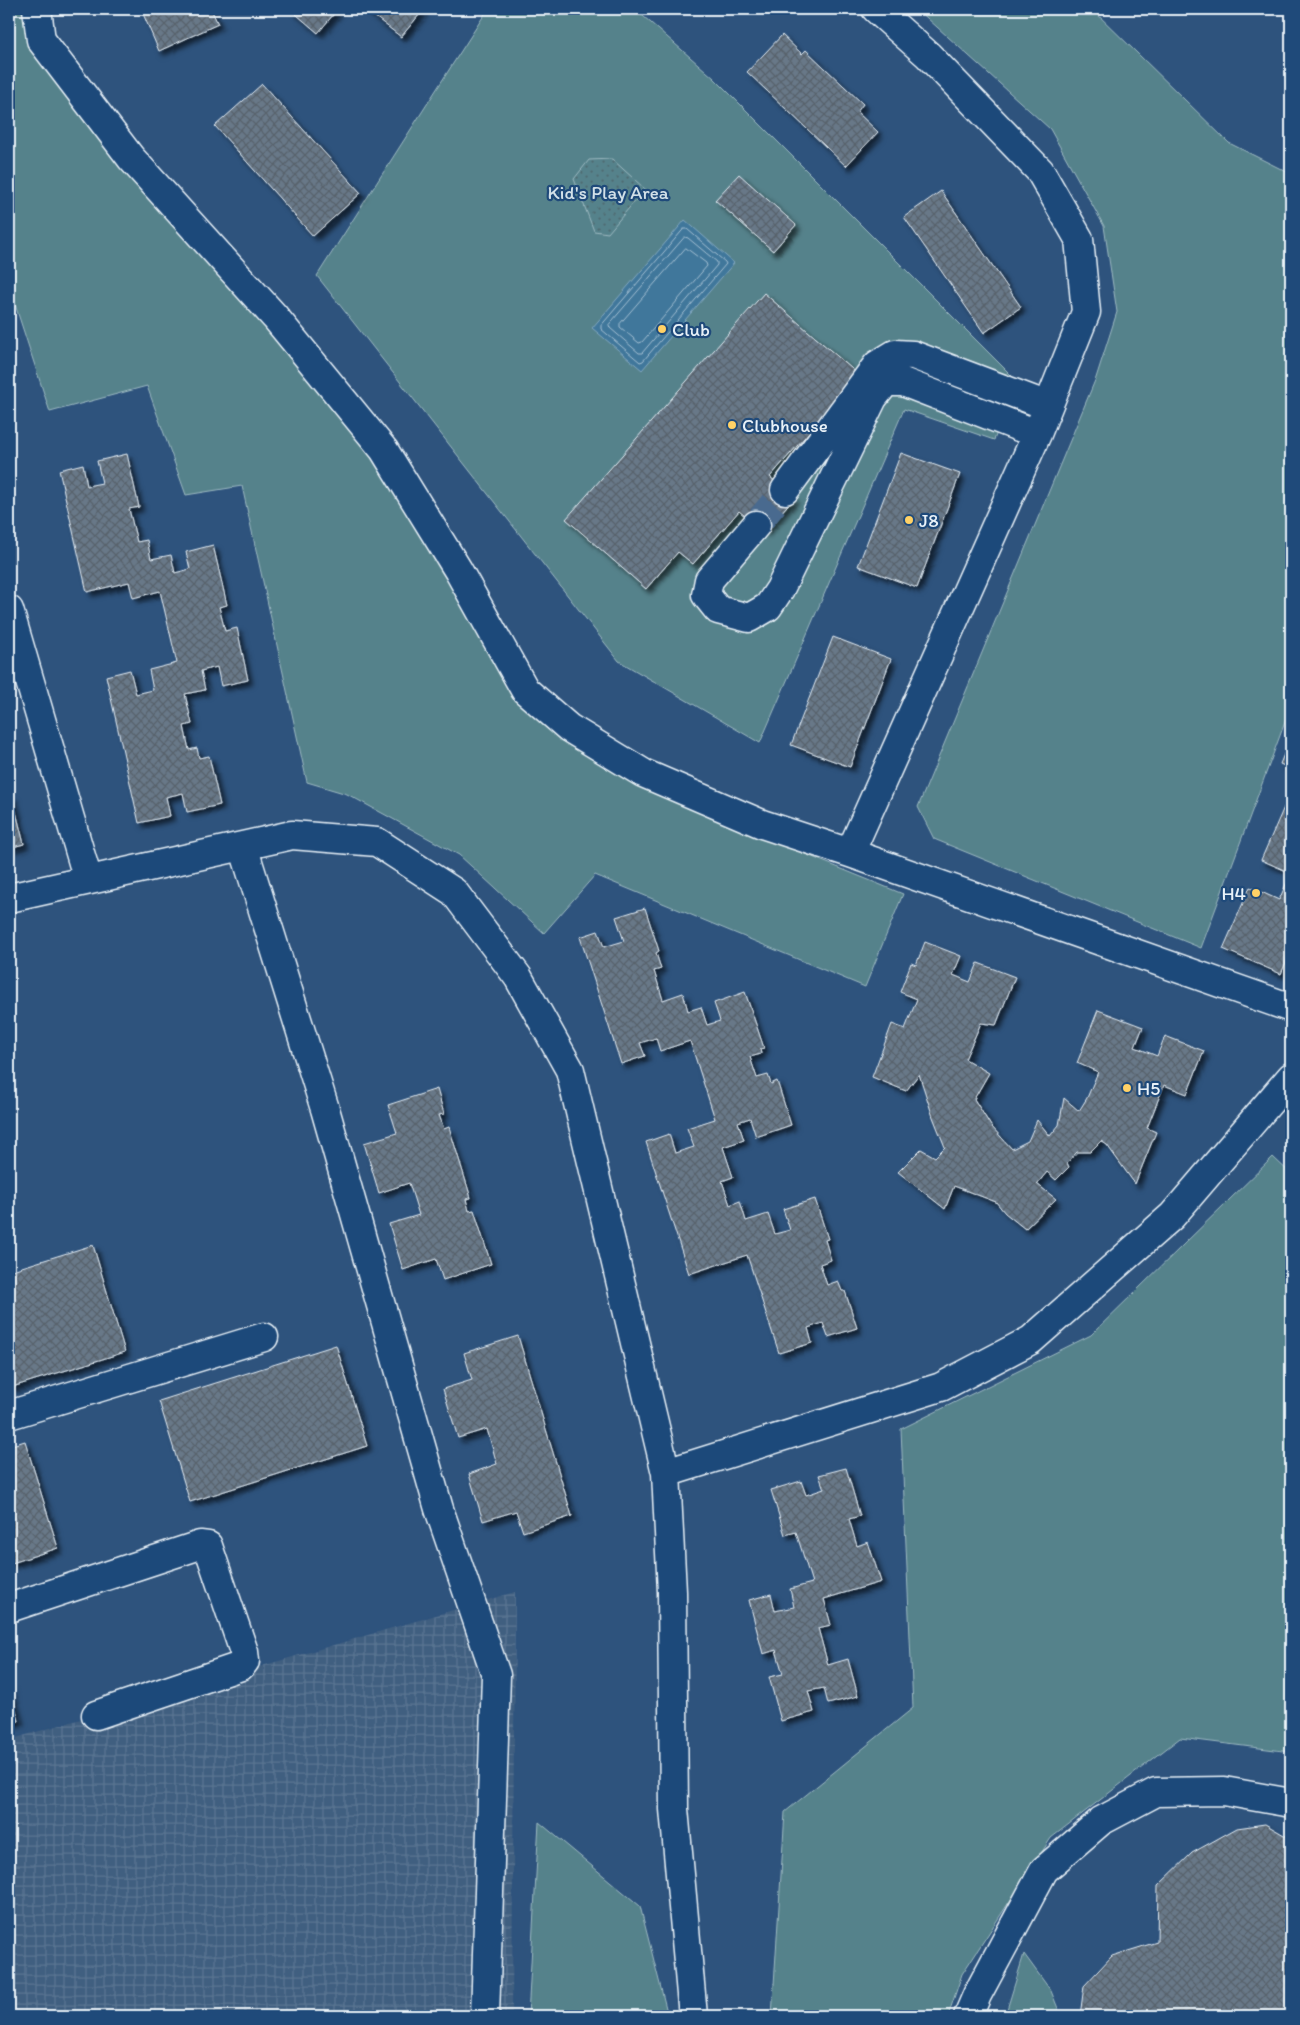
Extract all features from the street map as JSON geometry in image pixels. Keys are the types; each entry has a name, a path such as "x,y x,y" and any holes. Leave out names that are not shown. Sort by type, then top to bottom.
{"street":[{"path":"37,9 40,40 131,158 275,317 384,450 458,570 525,690 569,728 643,774 762,824 850,853 1291,1008"},
{"path":"850,853 1037,434 1086,312 1079,239 1040,171 928,54 876,9"},
{"path":"785,490 877,365 895,354 913,355 1048,406"},
{"path":"756,525 709,580 706,595 718,610 749,618 768,608 780,589 873,398 886,382 903,382 1037,434"},
{"path":"9,610 88,880"},
{"path":"9,898 292,835 377,842 454,892 518,977 570,1070 666,1473 672,1592 674,1809 693,2016"},
{"path":"244,846 325,1109 439,1509 496,1675 485,2016"},
{"path":"666,1473 941,1387 1032,1340 1172,1216 1291,1077"},
{"path":"9,1416 264,1337"},
{"path":"9,1608 200,1545 208,1546 244,1652 245,1661 241,1666 96,1714"},
{"path":"968,2016 977,1995 1044,1870 1101,1821 1156,1792 1224,1791 1291,1803"}],"shaded area":[{"path":"515,1592 512,2016 9,2016 9,1740"}],"green space":[{"path":"9,9 38,9 103,132 381,468 569,727 670,799 903,894 865,987 595,875 544,933 459,855 347,794 307,782 242,486 186,495 147,386 50,412 9,286"},
{"name":"Club","path":"488,9 635,9 714,78 1018,382 994,440 904,409 760,743 619,661 317,276"},
{"path":"917,9 1092,9 1229,143 1291,174 1291,706 1201,948 934,839 918,807 1096,378 1117,312 1104,226 1050,129"},
{"name":"Kid's Play Area","path":"612,159 645,189 608,233 594,231 574,179 589,160"},
{"path":"1273,1157 1291,1174 1291,1752 1180,1738 1051,1838 962,1974 948,2016 772,2016 785,1812 913,1708 901,1429 1091,1335"},
{"path":"539,1822 640,1906 668,2016 528,2016"},
{"path":"1024,1954 1051,1991 1061,2016 1005,2016"}],"water":[{"path":"685,220 734,263 642,370 592,328"}],"building":[{"path":"141,9 211,9 218,24 159,51"},
{"path":"290,9 338,9 318,33"},
{"path":"365,9 424,9 401,37"},
{"path":"782,35 802,54 806,50 863,104 857,112 878,132 846,166 747,72"},
{"path":"262,84 361,193 313,236 215,126"},
{"path":"739,174 796,225 773,251 715,200"},
{"path":"941,191 1021,307 984,333 904,217"},
{"name":"Clubhouse","path":"764,293 859,375 770,477 794,498 764,532 739,511 693,564 678,552 646,589 566,519"},
{"name":"J8","path":"901,453 960,474 917,588 858,566"},
{"path":"127,454 139,507 129,509 137,542 147,540 151,559 171,555 175,573 190,569 186,552 213,545 227,605 219,607 225,631 237,628 248,680 221,686 217,667 201,671 205,690 185,694 192,724 184,726 189,750 197,748 199,758 209,756 220,805 187,812 183,793 166,797 170,816 139,823 106,676 130,670 136,694 153,690 149,670 177,663 160,591 133,598 129,582 87,592 59,470 83,464 87,486 102,483 97,461"},
{"path":"833,637 891,659 850,767 791,745"},
{"path":"1291,737 1291,769 1280,764"},
{"path":"12,796 24,844 9,848 9,797"},
{"path":"1285,805 1291,808 1291,873 1261,860"},
{"name":"H4","path":"1291,873 1291,950 1281,974 1223,949 1250,887 1279,900"},
{"path":"645,908 659,951 656,953 661,969 654,971 663,1000 683,993 688,1011 701,1007 707,1025 720,1021 714,1003 745,992 764,1048 760,1049 761,1054 750,1057 757,1078 768,1075 771,1084 777,1081 791,1125 756,1137 750,1118 738,1122 744,1140 723,1147 733,1177 722,1181 730,1205 740,1201 746,1221 768,1214 775,1234 790,1230 783,1209 815,1199 828,1239 825,1240 831,1260 820,1264 827,1285 838,1281 842,1291 845,1291 857,1328 828,1337 823,1323 808,1328 812,1343 779,1353 747,1255 689,1274 646,1142 669,1134 675,1153 694,1147 687,1128 715,1119 690,1041 660,1051 656,1038 640,1043 645,1056 621,1064 580,937 598,931 604,947 624,941 616,917"},
{"name":"H5","path":"925,942 961,956 953,975 970,982 978,963 1015,977 996,1025 981,1023 965,1059 989,1073 974,1099 991,1126 1012,1149 1028,1141 1037,1120 1050,1136 1059,1125 1064,1098 1079,1111 1098,1072 1077,1063 1098,1010 1143,1027 1135,1047 1157,1056 1165,1036 1204,1051 1187,1094 1164,1085 1147,1128 1156,1132 1135,1184 1107,1145 1101,1141 1090,1152 1077,1152 1067,1163 1069,1167 1056,1180 1047,1172 1037,1184 1056,1199 1025,1229 1005,1213 996,1202 954,1186 945,1209 898,1172 921,1149 935,1157 945,1147 919,1074 906,1091 872,1077 892,1024 905,1029 917,999 900,992 911,963 916,965"},
{"path":"437,1089 444,1114 439,1115 444,1129 449,1127 471,1198 466,1199 469,1211 474,1210 491,1264 443,1280 436,1259 403,1270 389,1224 419,1215 409,1183 379,1193 364,1143 397,1133 388,1105"},
{"path":"93,1245 125,1352 9,1388 9,1271"},
{"path":"518,1336 572,1516 523,1532 516,1511 483,1521 469,1474 497,1464 487,1429 458,1438 443,1389 472,1380 464,1353"},
{"path":"336,1345 367,1446 190,1502 159,1401"},
{"path":"25,1441 58,1548 9,1564 9,1446"},
{"path":"846,1468 860,1516 849,1519 857,1546 868,1542 881,1582 824,1599 831,1625 818,1628 828,1665 848,1659 858,1696 828,1704 824,1688 808,1691 814,1712 781,1721 769,1677 783,1674 776,1650 763,1654 749,1600 771,1594 775,1611 794,1607 790,1589 812,1583 796,1532 785,1535 771,1490 801,1481 806,1495 824,1489 819,1475"},
{"path":"9,1686 19,1721 9,1724"},
{"path":"1265,1824 1291,1839 1291,2016 1080,2016 1084,1986 1112,1956 1157,1942 1158,1886 1192,1853 1237,1828"}],"tunnel":[{"path":"756,525 785,490"}],"place":[{"name":"Club","path":"662,329"},
{"name":"Clubhouse","path":"732,425"},
{"name":"J8","path":"909,520"},
{"name":"H4","path":"1256,893"},
{"name":"H5","path":"1127,1088"}]}
